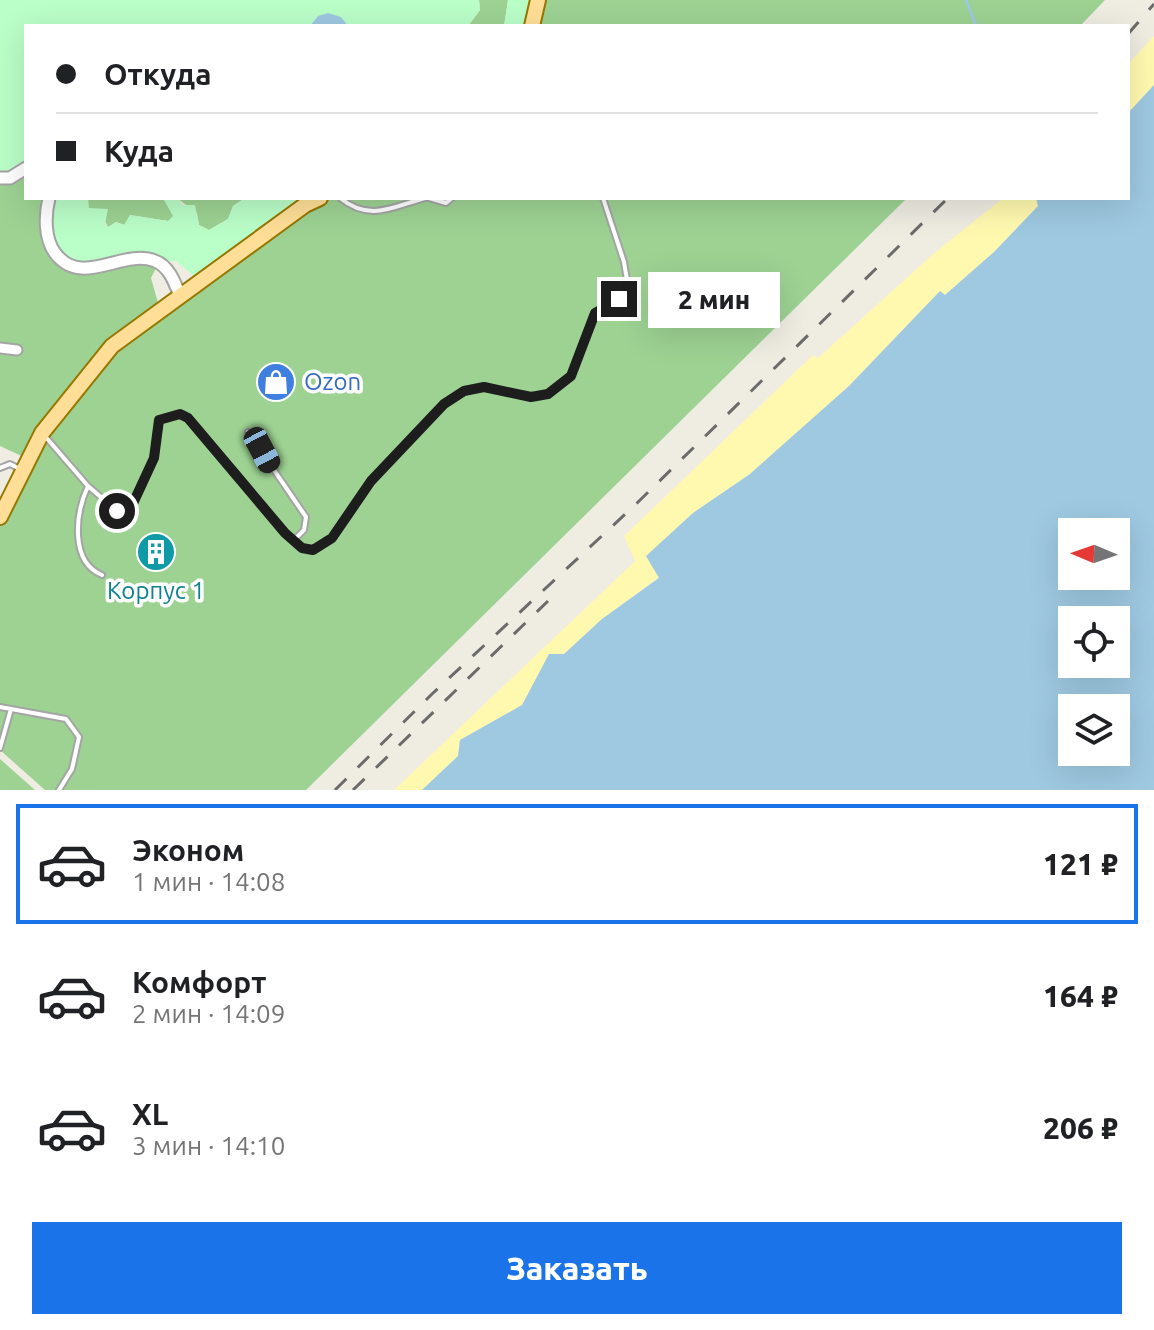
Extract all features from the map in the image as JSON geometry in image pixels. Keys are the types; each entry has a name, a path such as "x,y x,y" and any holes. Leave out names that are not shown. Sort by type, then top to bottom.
{"main road":[{"path":"532,24 538,0"},
{"path":"0,517 42,433 112,346 317,200"}],"street":[{"path":"0,178 10,178 24,169"},
{"path":"49,200 47,234 52,248 62,261 77,268 99,268 137,259 155,261 172,277 180,296"},
{"path":"0,348 17,350"}],"lane":[{"path":"342,200 356,211 375,212 420,200"},
{"path":"42,433 52,449 88,486 117,511 129,512 154,458 159,420 180,414 188,418 293,541 313,550 332,538 371,481 444,404 464,391 484,387 531,397 548,394 571,376 595,313 619,299 628,286 624,262 604,200"},
{"path":"248,432 306,517 304,530 293,541"},
{"path":"0,468 10,464 22,470"},
{"path":"88,486 78,540 81,558 89,570 102,575"},
{"path":"0,707 66,719 79,737 72,769 59,790"},
{"path":"0,748 11,709"}],"green space":[{"path":"0,0 479,0 480,10 470,24 24,24 24,168 0,178"},
{"path":"479,0 508,0 504,24 470,24 480,10"},
{"path":"508,0 532,0 527,24 504,24"},
{"path":"532,0 1105,0 1082,24 527,24"},
{"path":"24,168 24,200 53,200 159,262 151,278 160,310 321,200 905,200 306,790 45,790 0,750 0,519 28,459 0,446 0,178"},
{"path":"50,200 88,200 89,208 108,209 105,224 108,227 116,222 124,225 130,215 168,221 173,216 164,200 179,200 183,205 195,205 199,225 209,230 228,219 233,206 242,200 321,200 200,281 176,261 77,267 52,248"},
{"path":"88,200 164,200 174,216 168,221 130,215 125,225 116,222 108,227 100,211 88,208"},
{"path":"180,200 242,200 233,206 228,219 209,230 199,225 197,213"},
{"path":"0,759 35,790 0,790"}],"sand":[{"path":"1154,36 1154,85 1130,111 1130,62"},
{"path":"1001,200 1036,200 1038,206 994,252 945,295 939,292 849,386 750,474 693,513 647,556 659,577 602,619 564,654 549,655 522,705 460,740 458,756 422,790 394,790 635,561 624,536 813,355 818,358 932,255"}],"water":[{"path":"328,13 341,17 346,24 312,24 318,16"},
{"path":"1154,85 1154,790 422,790 458,756 460,740 522,705 549,654 564,654 602,619 659,578 646,556 693,513 750,474 849,386 940,291 945,295 994,252 1038,206 1036,200 1130,200 1130,111"}],"waterway":[{"path":"966,0 975,24"}],"railway":[{"path":"1130,32 1154,4"},
{"path":"335,790 432,694 634,506 946,200"},
{"path":"353,790 548,601"}],"place":[{"name":"Ozon","path":"276,382"},
{"name":"Корпус 1","path":"156,552"}],"route":[{"path":"117,511 129,512 149,475 159,420 164,416 180,414 188,418 285,533 302,548 319,548 332,538 371,481 444,404 464,391 484,387 531,397 548,394 571,376 595,313 619,299"}]}
